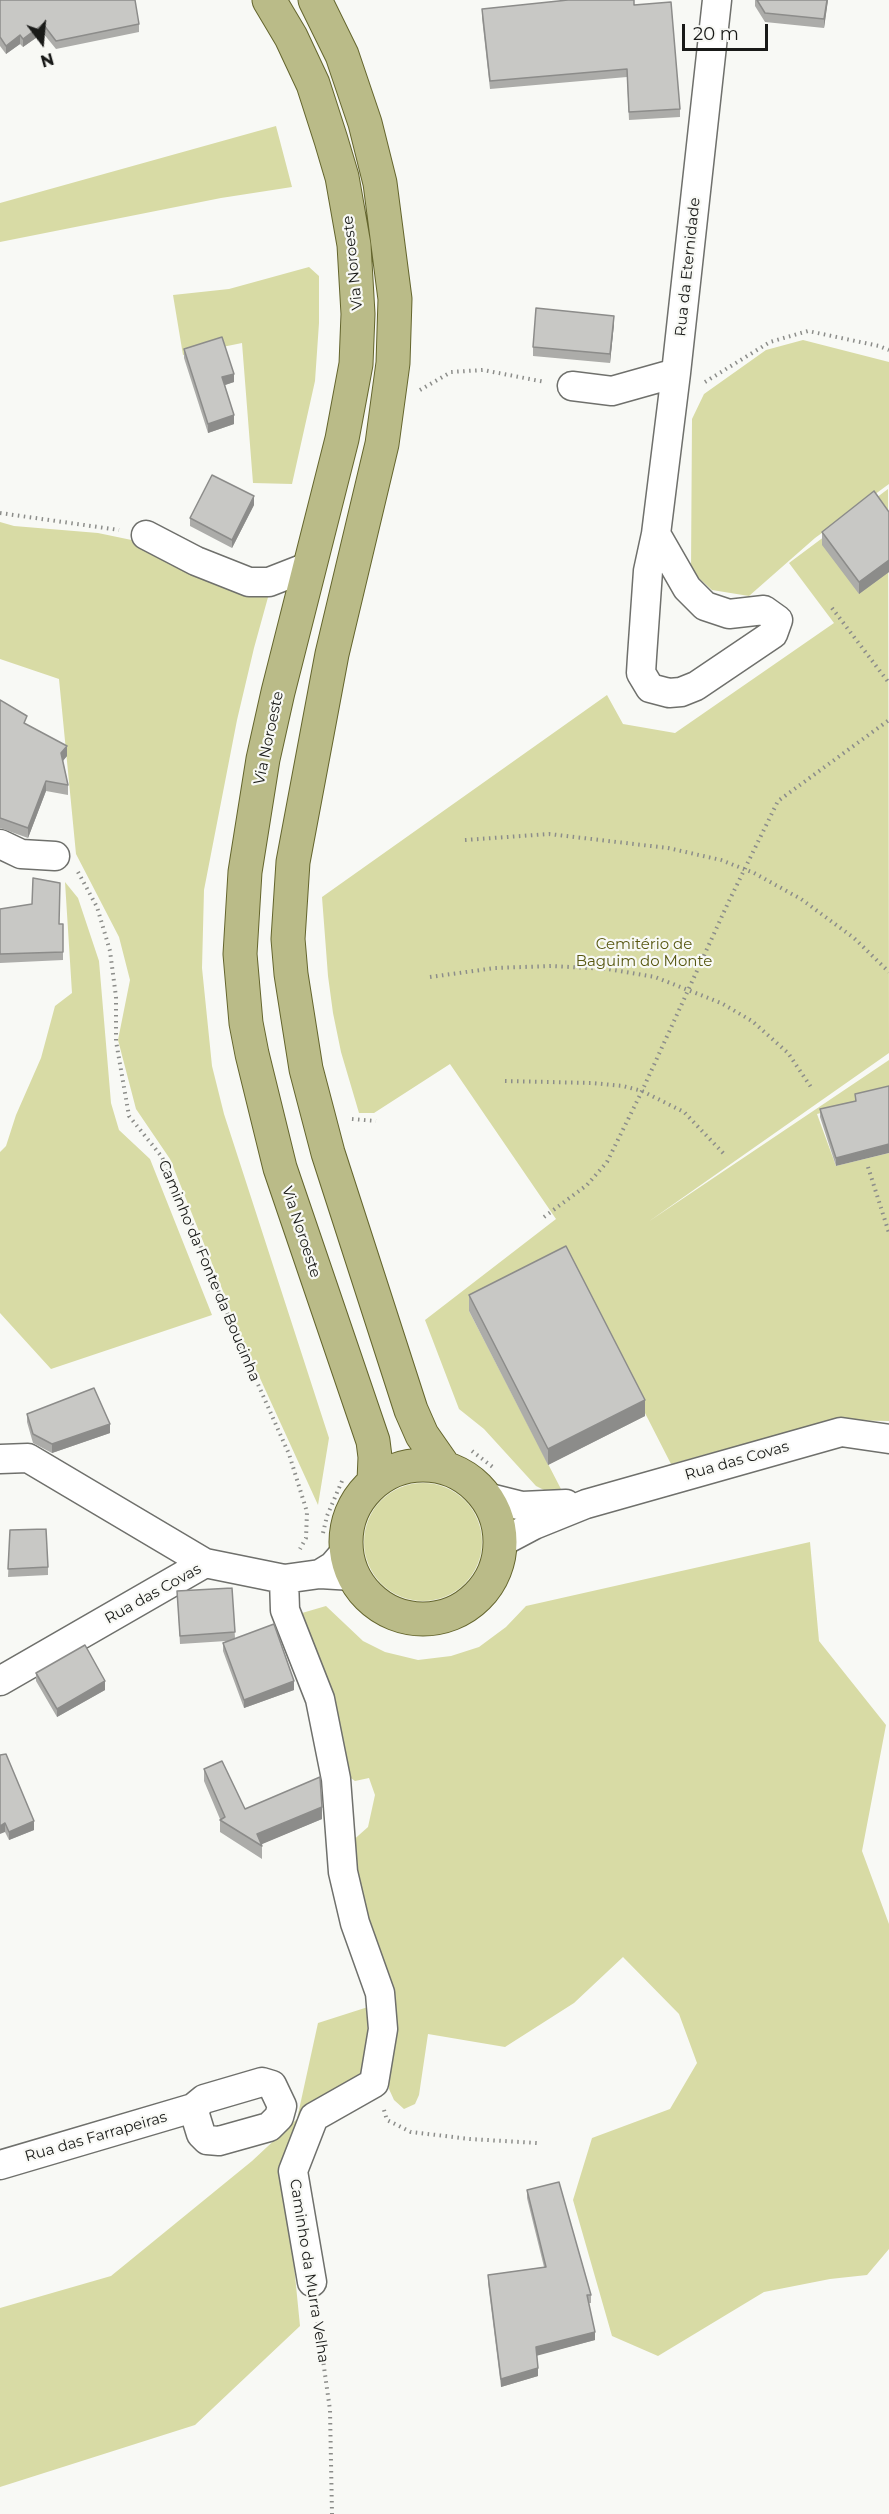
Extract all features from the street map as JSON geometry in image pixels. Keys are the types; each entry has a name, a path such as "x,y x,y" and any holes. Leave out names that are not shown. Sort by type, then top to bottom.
{"main road":[{"name":"Via Noroeste","path":"269,0 291,37 314,84 342,177 354,245 358,314 356,364 339,450 278,692 259,782 245,872 240,926 240,964 246,1023 252,1054 280,1168 373,1442 374,1481"},
{"path":"315,0 342,55 365,123 380,183 395,298 393,363 382,444 332,654 292,862 288,939 291,974 306,1069 331,1165 411,1410 422,1435 458,1459 468,1479 486,1497 496,1519 500,1544 496,1568 483,1590 465,1607 441,1617 415,1619 390,1612 368,1597 349,1563 347,1525 357,1501 374,1481 396,1469 458,1459"}],"street":[{"name":"Rua da Eternidade","path":"656,534 687,588 705,606 729,614 764,610 778,620 773,634 696,686 681,692 669,693 650,688 641,673 648,571 656,534 675,384 717,0"},
{"path":"572,386 612,391 675,384"},
{"path":"146,535 196,561 249,582 269,582 310,566"},
{"path":"0,844 21,854 55,856"},
{"name":"Rua das Covas","path":"500,1544 534,1524 586,1504 841,1432 889,1439"},
{"path":"0,1459 28,1458 205,1563"},
{"name":"Rua das Covas","path":"486,1497 518,1505 586,1504"},
{"name":"Rua das Covas","path":"0,1681 205,1563 284,1579 320,1575 349,1563"},
{"path":"284,1579 285,1610 320,1699 336,1779 343,1872 355,1923 380,1993 383,2029 374,2084"},
{"name":"Caminho da Murra Velha","path":"312,2282 293,2171 315,2117 374,2084"},
{"name":"Rua das Farrapeiras","path":"0,2165 193,2109"}],"path":[{"path":"675,384 701,384 770,342 808,331 889,350"},
{"path":"415,397 419,391 451,372 483,370 572,386"},
{"path":"0,513 100,526 146,535"},
{"path":"832,608 889,683"},
{"path":"544,1217 598,1174 607,1162 778,801 889,720"},
{"path":"465,840 527,834 589,838 668,848 721,860 781,887 820,912 854,938 889,972"},
{"name":"Caminho da Fonte da Boucinha","path":"55,856 80,873 97,907 110,951 116,997 116,1041 129,1116 162,1157 236,1335 289,1454 307,1512 306,1538 284,1579"},
{"path":"430,977 495,968 551,966 608,969 655,977 721,1003 752,1021 788,1053 811,1087"},
{"path":"505,1081 592,1083 623,1086 642,1091 684,1112 724,1154"},
{"path":"352,1119 376,1121"},
{"path":"868,1167 889,1233"},
{"path":"458,1459 495,1469 508,1486 518,1505"},
{"path":"374,2084 387,2120 411,2132 537,2144"},
{"name":"Caminho da Murra Velha","path":"312,2282 330,2410 332,2514"}],"green space":[{"path":"276,126 292,187 221,198 0,242 0,203"},
{"path":"309,267 319,276 315,381 292,484 253,483 242,343 183,355 173,295 229,289"},
{"path":"803,340 889,362 889,484 815,538 749,596 712,590 691,571 692,419 704,394 766,350"},
{"name":"Cemitério de Baguim do Monte","path":"888,489 889,1053 648,1222 889,1060 889,1095 817,1114 836,1166 889,1153 889,1421 831,1420 671,1464 574,1274 469,1311 562,1491 552,1494 536,1486 484,1429 459,1409 425,1320 556,1219 450,1064 374,1113 359,1113 341,1052 333,1013 322,897 607,695 623,724 675,733 834,623 789,563"},
{"path":"0,522 14,526 98,533 146,543 270,590 237,720 204,890 202,968 212,1066 224,1114 329,1438 318,1505 243,1341 170,1159 136,1109 118,1040 130,980 119,937 76,854 59,679 0,659"},
{"path":"65,882 78,898 99,961 111,1103 119,1130 150,1159 212,1315 51,1369 0,1313 0,1152 6,1146 16,1115 41,1058 55,1006 72,993"},
{"path":"423,1483 446,1487 465,1500 478,1519 482,1542 478,1565 465,1584 446,1597 423,1601 400,1597 381,1584 368,1565 364,1542 368,1519 381,1500 400,1487"},
{"path":"810,1542 819,1641 886,1725 862,1851 889,1924 889,2249 867,2275 830,2279 764,2292 658,2356 612,2336 573,2200 592,2138 670,2109 697,2063 679,2014 623,1957 574,2003 505,2047 428,2034 419,2095 415,2104 404,2109 394,2100 389,2089 389,2069 350,1843 368,1827 375,1795 369,1778 355,1781 348,1776 300,1618 302,1613 326,1606 363,1641 385,1652 418,1660 451,1656 479,1647 506,1627 526,1606"},
{"path":"368,2007 367,2065 358,2085 284,2164 300,2326 195,2425 0,2487 0,2308 111,2276 252,2161 297,2119 318,2023"}],"building":[{"path":"0,0 135,0 139,24 56,41 43,24 23,39 20,35 6,46 0,37"},
{"path":"568,0 634,0 634,5 671,2 680,109 629,112 627,69 490,81 482,9"},
{"path":"757,0 827,0 824,19 765,13"},
{"path":"536,308 614,316 610,354 533,347"},
{"path":"222,337 234,374 222,377 234,415 208,424 184,349"},
{"path":"212,475 254,496 232,540 190,518"},
{"path":"874,491 889,512 889,560 859,582 822,532"},
{"path":"0,700 27,716 24,723 67,746 61,753 68,785 46,781 28,828 0,818"},
{"path":"33,878 60,883 59,924 63,924 63,952 0,954 0,909 32,904"},
{"path":"889,1086 889,1144 836,1158 820,1109 856,1101 855,1094"},
{"path":"566,1246 645,1400 548,1449 469,1295"},
{"path":"94,1388 110,1424 52,1444 33,1434 27,1414"},
{"path":"46,1529 48,1567 8,1569 10,1530"},
{"path":"232,1588 235,1632 180,1636 177,1591"},
{"path":"274,1624 294,1681 244,1700 223,1643"},
{"path":"85,1645 105,1681 57,1709 36,1673"},
{"path":"6,1754 34,1821 9,1832 5,1823 0,1826 0,1755"},
{"path":"222,1761 245,1809 320,1777 322,1807 257,1834 262,1846 220,1820 225,1817 204,1769"},
{"path":"559,2182 591,2295 587,2295 595,2332 536,2347 538,2368 501,2379 488,2275 546,2267 527,2190"}]}
